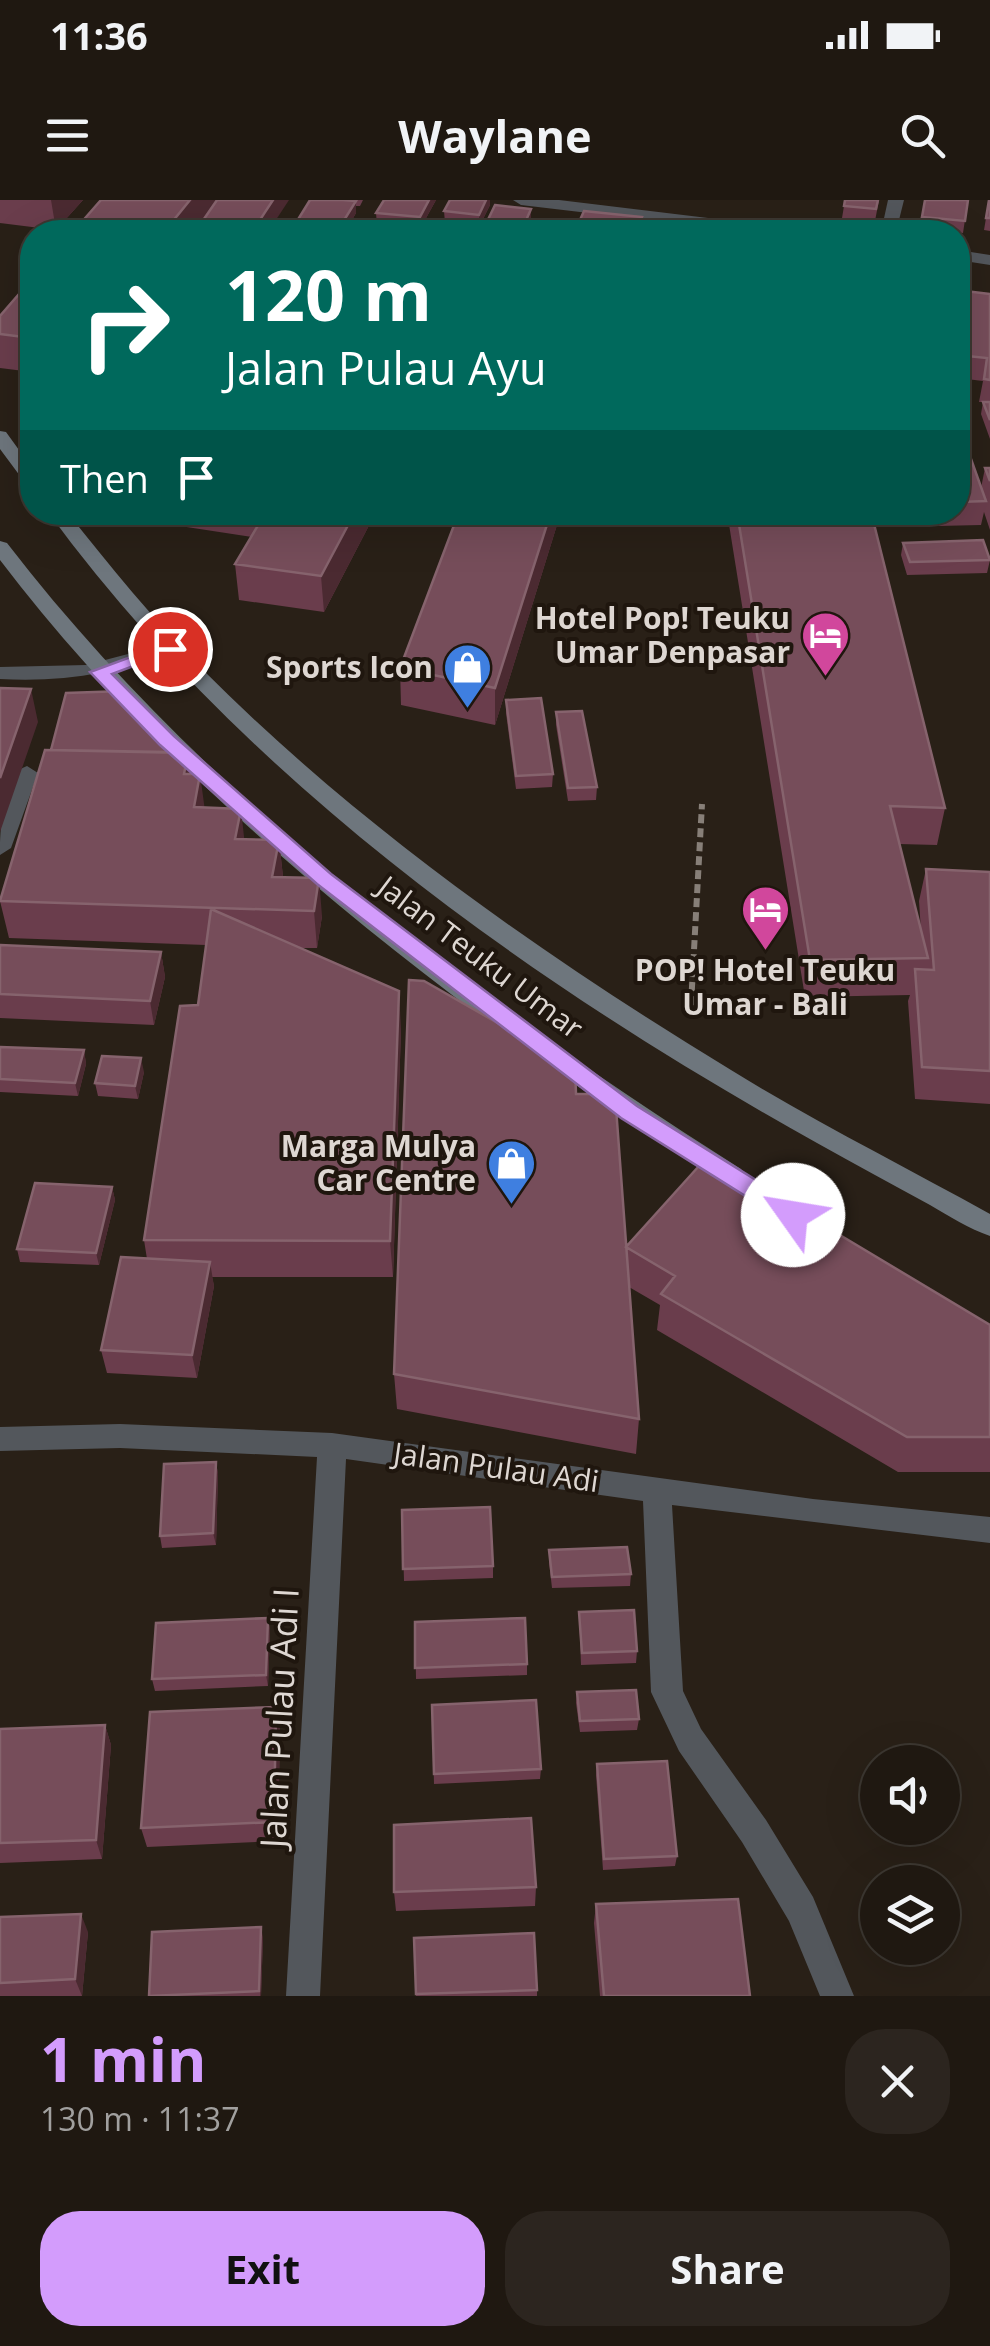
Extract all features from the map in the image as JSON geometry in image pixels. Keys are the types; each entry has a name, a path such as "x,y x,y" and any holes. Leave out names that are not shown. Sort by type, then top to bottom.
{"main road":[{"path":"0,436 20,464"},
{"name":"Jalan Teuku Umar","path":"67,525 106,579 170,649 353,819 484,920 688,1056 990,1226"},
{"name":"Jalan Teuku Umar","path":"0,547 99,672 167,740 312,870 629,1112 760,1194"}],"street":[{"path":"522,200 685,220"},
{"path":"0,673 45,677 99,672 170,649"},
{"path":"0,848 28,773"},
{"name":"Jalan Pulau Adi","path":"0,1439 120,1436 332,1445 956,1530 990,1530"},
{"name":"Jalan Pulau Adi I","path":"302,1996 332,1445"},
{"path":"657,1490 667,1692 690,1740 802,1909 836,1996"}],"path":[{"path":"688,1056 702,804"}],"building":[{"path":"101,200 190,200 174,220 84,220"},
{"path":"217,200 273,200 260,220 203,220"},
{"path":"310,200 356,201 344,220 298,220"},
{"path":"384,200 429,200 420,217 376,213"},
{"path":"450,200 486,200 479,215 444,211"},
{"path":"845,200 878,200 876,209 844,206"},
{"path":"925,200 968,200 965,220 922,217"},
{"path":"495,205 531,209 526,220 488,220"},
{"path":"584,211 642,217 641,220 580,220"},
{"path":"970,292 990,294 990,380 984,379 987,358 970,356"},
{"path":"20,293 20,336 0,334 0,316"},
{"path":"983,402 990,402 990,420"},
{"path":"971,459 986,501 970,502"},
{"path":"258,525 348,525 321,576 235,564"},
{"path":"454,525 547,525 495,688 400,668"},
{"name":"Hotel Pop! Teuku Umar Denpasar","path":"739,525 874,525 945,808 890,806 928,958 810,960"},
{"path":"983,540 990,560 910,562 903,543"},
{"path":"0,688 31,689 0,778"},
{"path":"124,691 168,752 51,750 66,693"},
{"path":"541,698 553,774 516,776 506,700"},
{"path":"582,711 597,787 568,788 556,712"},
{"path":"45,750 188,753 184,774 200,774 194,807 241,809 235,839 279,840 272,877 319,878 314,911 0,901"},
{"path":"926,869 990,872 990,1071 922,1067 915,969 934,970"},
{"path":"211,909 399,991 390,1241 144,1240 180,1006 198,1005"},
{"path":"0,945 161,952 150,1001 0,994"},
{"name":"Marga Mulya Car Centre","path":"409,980 424,981 575,1067 576,1094 615,1094 639,1419 394,1374"},
{"path":"0,1047 84,1050 75,1083 0,1079"},
{"path":"102,1056 141,1058 135,1086 95,1083"},
{"path":"708,1156 990,1325 990,1437 907,1437 661,1294 675,1276 626,1247"},
{"path":"35,1183 112,1187 96,1253 17,1249"},
{"path":"121,1257 210,1262 192,1355 101,1350"},
{"path":"216,1462 213,1533 160,1536 164,1464"},
{"path":"490,1507 493,1566 403,1569 402,1510"},
{"path":"627,1547 631,1574 552,1577 549,1550"},
{"path":"634,1610 637,1651 582,1653 579,1612"},
{"path":"268,1618 266,1675 152,1679 156,1623"},
{"path":"525,1618 527,1664 415,1668 415,1622"},
{"path":"636,1690 639,1719 580,1721 577,1692"},
{"path":"536,1700 541,1769 434,1774 432,1705"},
{"path":"276,1707 274,1822 141,1828 150,1712"},
{"path":"105,1725 96,1840 0,1843 0,1729"},
{"path":"667,1761 677,1856 604,1859 597,1764"},
{"path":"531,1818 536,1887 394,1892 394,1825"},
{"path":"738,1899 750,1996 604,1996 596,1904"},
{"path":"81,1914 75,1979 0,1983 0,1917"},
{"path":"261,1927 259,1991 149,1996 152,1932"},
{"path":"534,1933 537,1990 416,1994 414,1938"}],"place":[{"name":"Hotel Pop! Teuku Umar Denpasar","path":"825,678"},
{"name":"Sports Icon","path":"468,710"},
{"name":"POP! Hotel Teuku Umar - Bali","path":"765,952"},
{"name":"Marga Mulya Car Centre","path":"511,1206"}],"route":[{"path":"170,649 99,672 167,740 324,879 629,1112 793,1215"}]}
